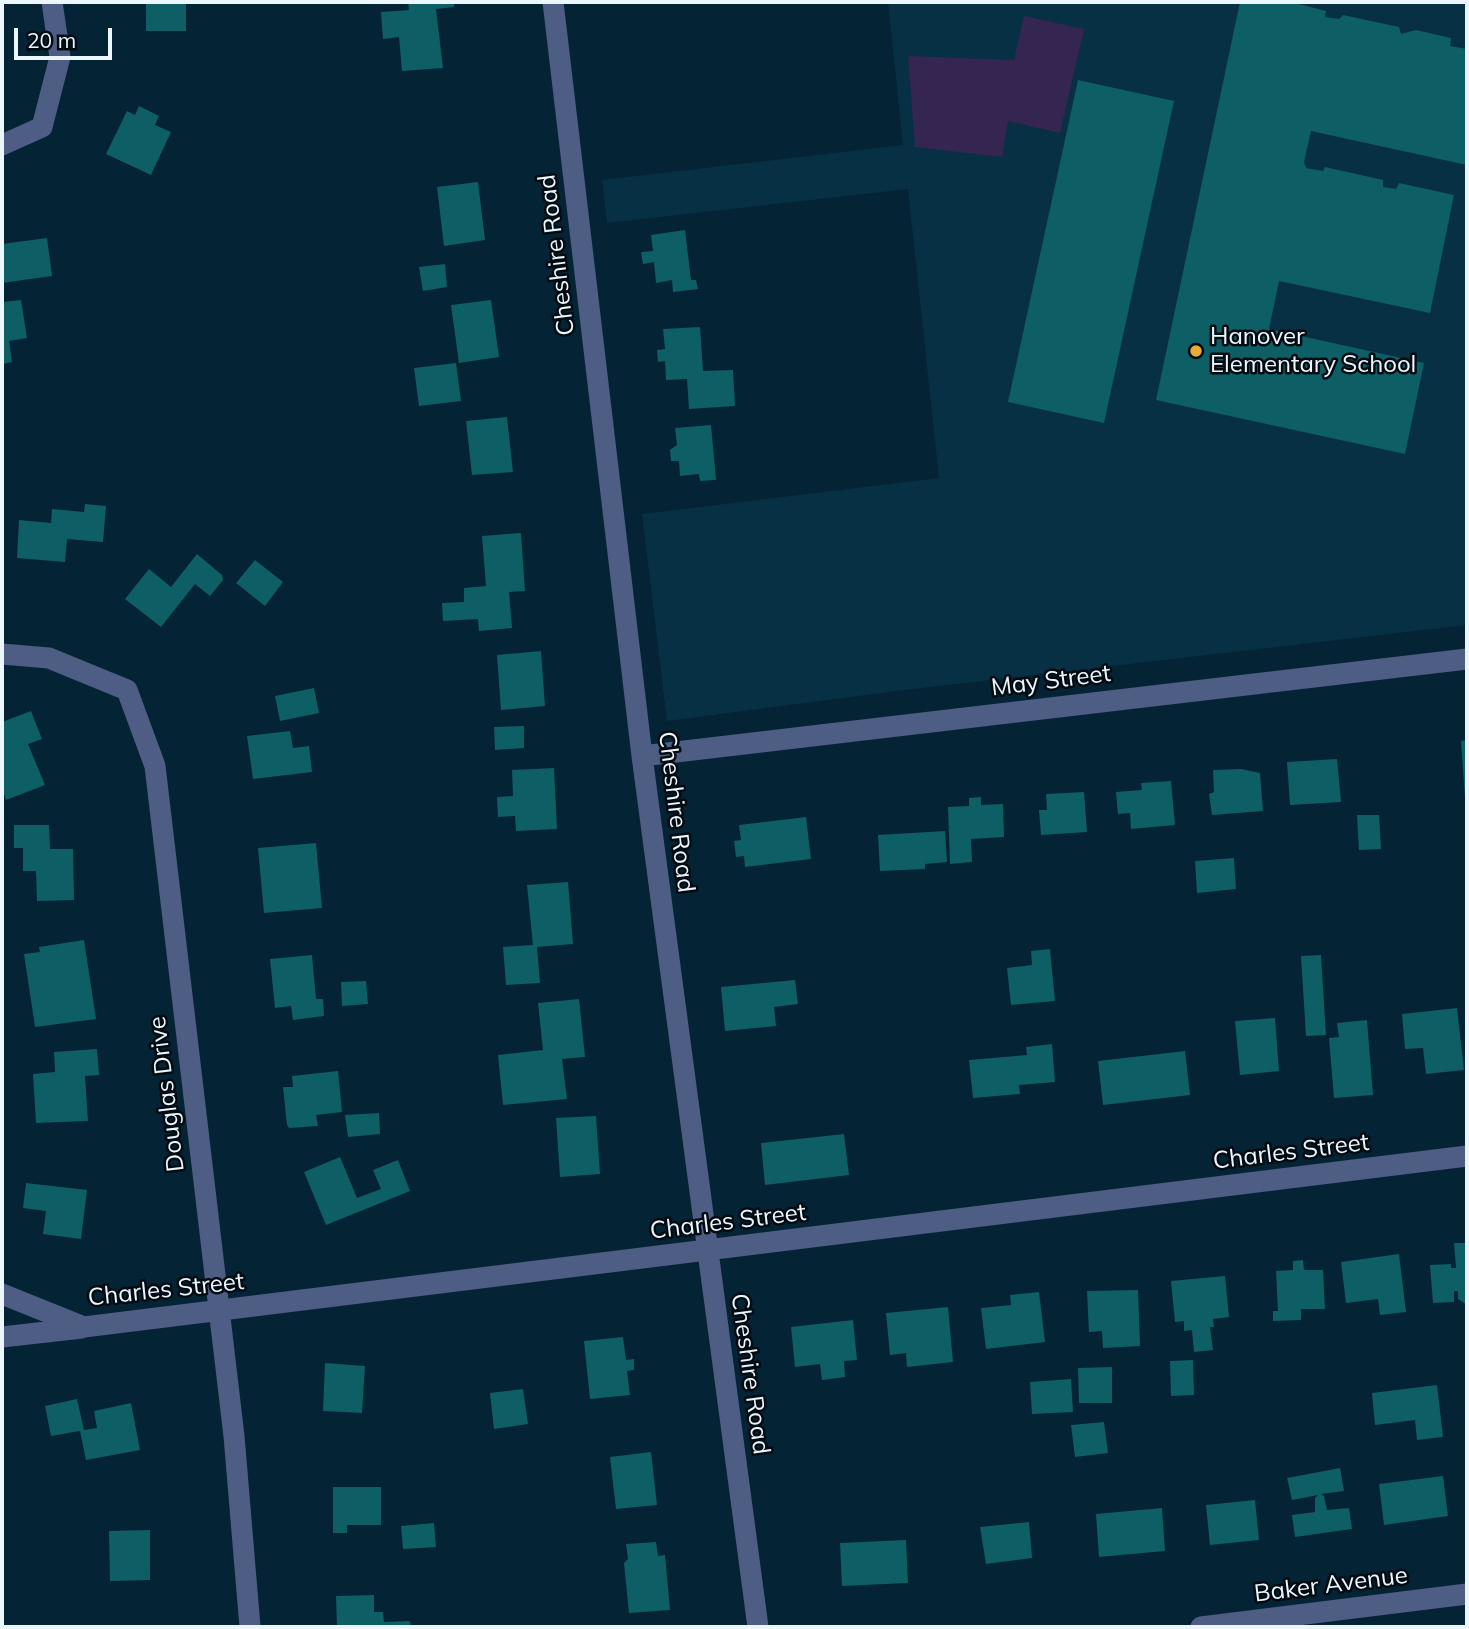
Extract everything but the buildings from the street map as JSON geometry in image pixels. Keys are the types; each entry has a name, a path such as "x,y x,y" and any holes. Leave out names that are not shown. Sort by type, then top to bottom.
{"street":[{"path":"2,145 42,127 60,57 52,2"},
{"name":"Cheshire Road","path":"553,2 642,756 758,1627"},
{"name":"Douglas Drive","path":"2,654 49,658 127,690 155,766 234,1436 250,1627"},
{"name":"May Street","path":"642,756 1467,659"},
{"name":"Charles Street","path":"2,1294 84,1327 1467,1156"},
{"path":"2,1337 84,1327"},
{"name":"Baker Avenue","path":"1201,1627 1467,1594"}],"shaded area":[{"name":"Hanover Elementary School","path":"888,2 1467,2 1467,625 904,690 667,721 642,514 939,478 908,189 607,223 602,180 903,145"},
{"path":"1024,16 1084,29 1060,133 1008,121 1002,157 915,147 908,56 1014,60"}],"place":[{"name":"Hanover Elementary School","path":"1196,351"}]}
